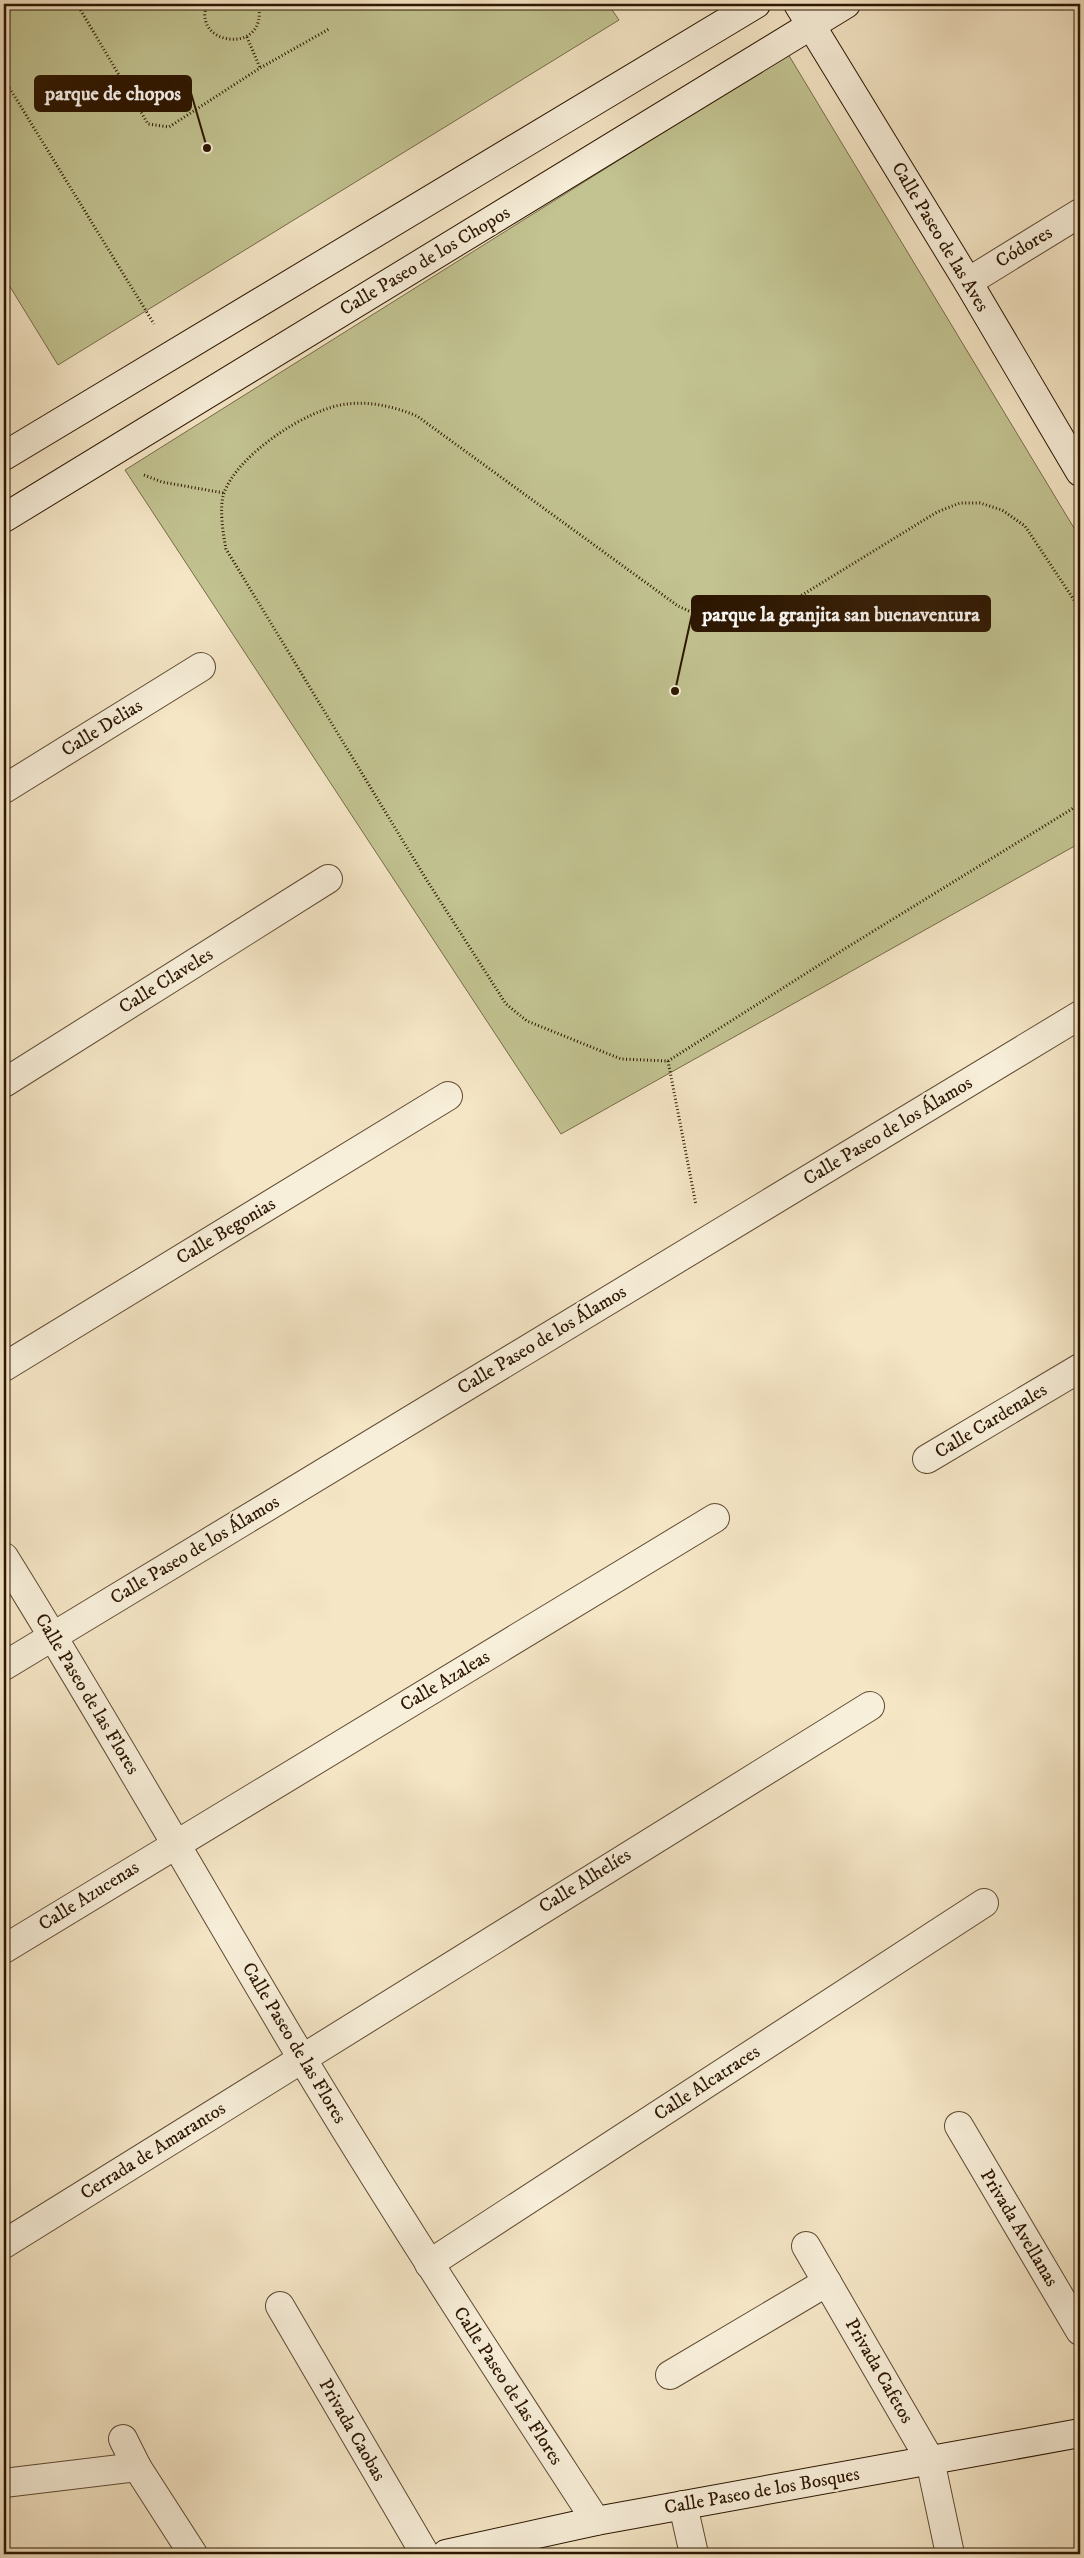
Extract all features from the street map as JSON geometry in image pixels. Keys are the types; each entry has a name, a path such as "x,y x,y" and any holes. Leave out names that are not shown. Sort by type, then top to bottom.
{"street":[{"path":"4,456 756,4"},
{"name":"Calle Paseo de los Chopos","path":"4,518 804,15 846,4"},
{"name":"Calle Paseo de las Aves","path":"804,15 968,282 1080,472"},
{"name":"Códores","path":"968,282 1080,213"},
{"name":"Calle Delias","path":"4,789 201,667"},
{"name":"Calle Claveles","path":"4,1083 328,879"},
{"name":"Calle Paseo de los Álamos","path":"4,1666 1080,1015"},
{"name":"Calle Begonias","path":"4,1366 448,1096"},
{"name":"Calle Cardenales","path":"927,1459 1080,1368"},
{"name":"Calle Azaleas","path":"175,1843 715,1518"},
{"name":"Calle Paseo de las Flores","path":"4,1557 53,1636 302,2057 429,2264 596,2521"},
{"name":"Calle Alhelíes","path":"302,2057 870,1706"},
{"name":"Calle Azucenas","path":"4,1949 175,1843"},
{"name":"Calle Alcatraces","path":"429,2264 984,1903"},
{"name":"Cerrada de Amarantos","path":"4,2244 302,2057"},
{"name":"Privada Avellanas","path":"959,2126 1080,2331"},
{"name":"Privada Cafetos","path":"806,2246 930,2460 950,2554"},
{"path":"670,2375 827,2282"},
{"name":"Privada Caobas","path":"280,2306 425,2554"},
{"name":"Calle Paseo de los Bosques","path":"450,2554 596,2521 1080,2433"},
{"path":"123,2439 137,2467 193,2554"},
{"path":"4,2483 137,2467"},
{"path":"684,2505 694,2554"}],"path":[{"path":"76,4 148,124 169,126 260,68 329,29"},
{"path":"207,4 206,21 212,32 223,39 235,41 246,37 256,28 260,17 258,4"},
{"path":"246,37 260,68"},
{"path":"4,79 173,354"},
{"path":"1080,609 1025,526 1002,510 980,503 960,503 906,530 763,618 714,622 678,606 417,416 393,406 348,404 323,409 274,438 242,464 224,493 222,527 226,549 426,879 506,1004 528,1021 621,1059 668,1061 846,948 1080,804"},
{"path":"102,458 162,482 224,493"},
{"path":"668,1061 703,1242"}],"green space":[{"path":"4,4 608,4 619,20 58,365 4,277"},
{"path":"788,54 1080,538 1080,843 561,1134 125,470"}],"place":[{"name":"parque de chopos","path":"207,148"},
{"name":"parque la granjita san buenaventura","path":"675,691"}]}
